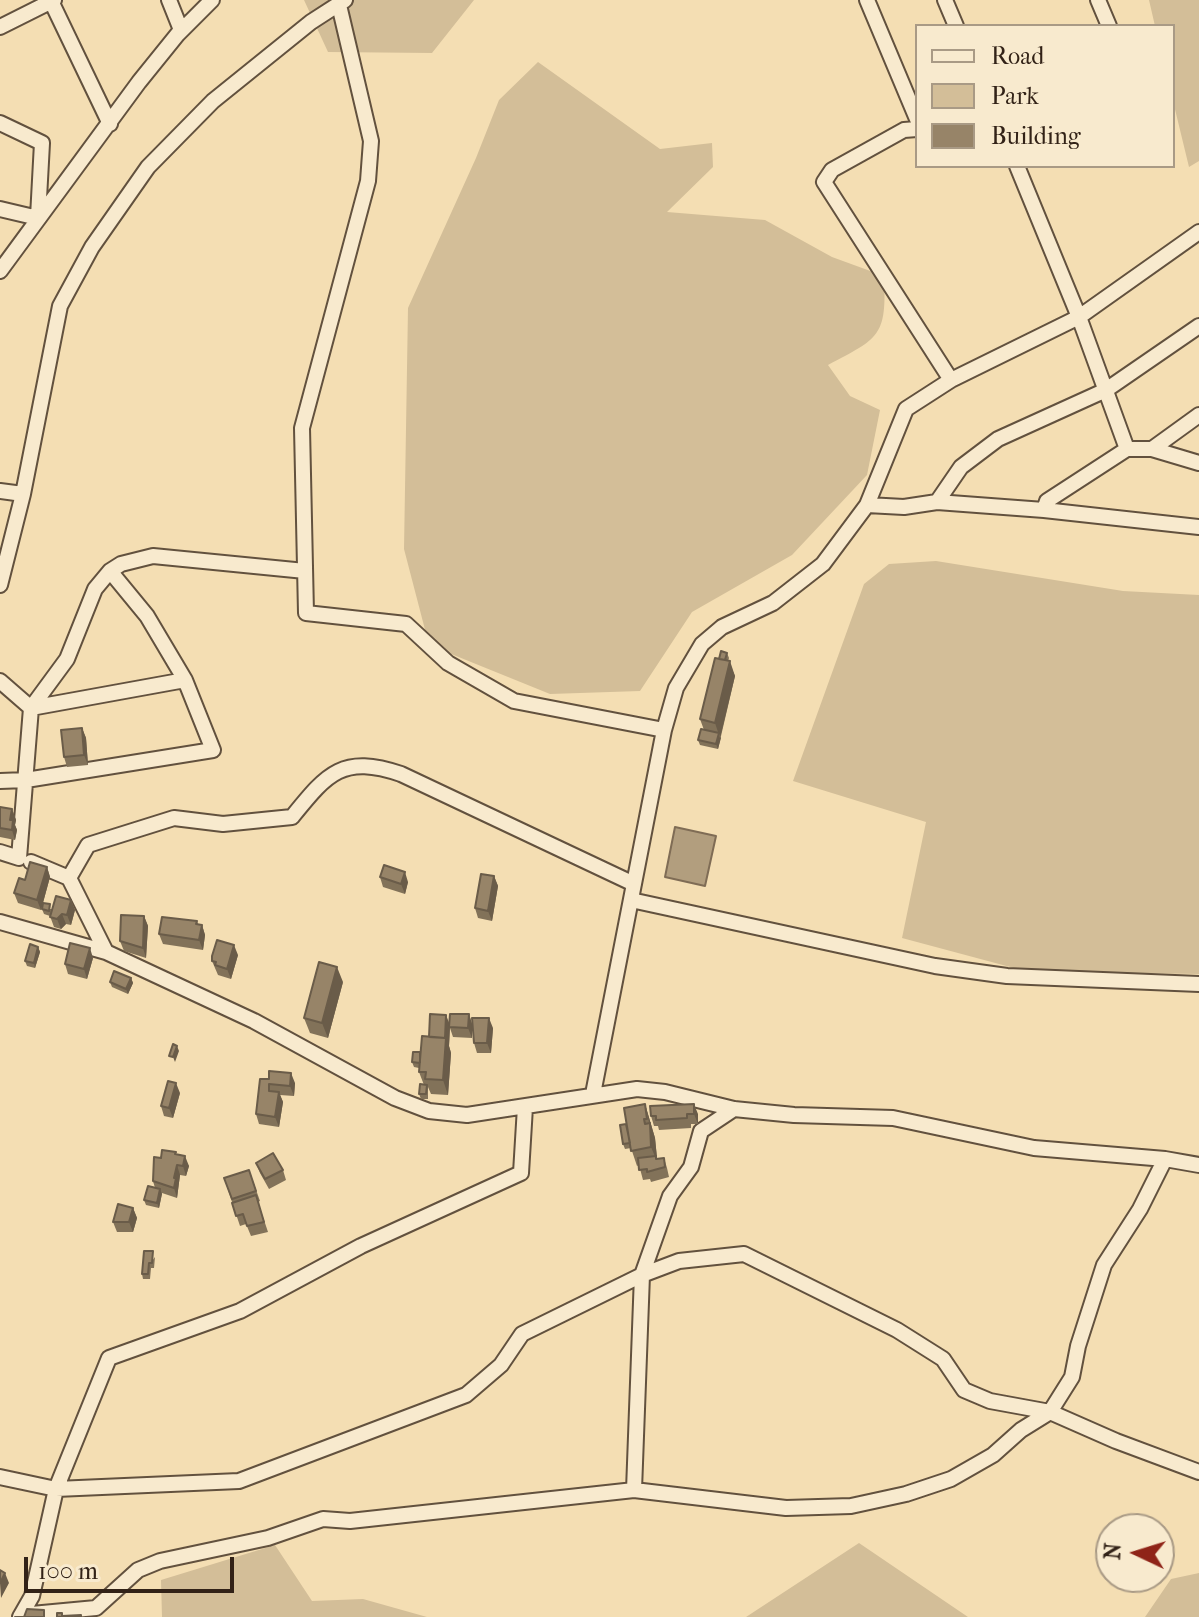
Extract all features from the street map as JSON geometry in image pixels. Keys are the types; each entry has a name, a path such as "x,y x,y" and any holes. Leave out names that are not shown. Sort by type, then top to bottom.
{"street":[{"path":"0,28 53,0 110,124"},
{"path":"169,0 181,30 178,34"},
{"path":"0,271 139,82 178,34 212,0"},
{"path":"867,0 915,114"},
{"path":"945,0 955,24"},
{"path":"1098,0 1108,24"},
{"path":"0,585 23,494 60,306 92,247 148,167 213,101 311,22 342,2 371,141 368,181 302,428 306,613 406,624 448,663 514,701 664,730"},
{"path":"0,123 42,143 38,218"},
{"path":"915,129 904,130 832,170 824,182 951,380"},
{"path":"1018,168 1079,317 1127,449"},
{"path":"0,209 38,218"},
{"path":"593,1094 664,730 676,688 702,644 722,627 773,603 823,564 867,505 906,409 951,380 1079,317 1199,232"},
{"path":"937,502 961,467 998,439 1106,390 1199,326"},
{"path":"1152,449 1199,415"},
{"path":"1044,510 1047,501 1127,449 1152,449 1199,463"},
{"path":"0,491 23,494"},
{"path":"867,505 904,507 937,502 1199,527"},
{"path":"19,858 31,708 67,659 95,589 110,571 121,564 153,556 305,571"},
{"path":"0,781 26,780 213,750 185,680 147,616 110,571"},
{"path":"31,708 185,680"},
{"path":"0,681 31,708"},
{"path":"69,878 88,845 174,818 223,824 292,817 323,779 338,770 380,767 401,774 634,884"},
{"path":"0,852 69,878 106,952"},
{"path":"631,900 935,966 1007,976 1199,984"},
{"path":"0,922 106,952 254,1021 395,1098 429,1111 467,1115 637,1089 665,1092 734,1109 794,1115 893,1118 1034,1148 1165,1159 1199,1165"},
{"path":"21,1616 32,1596 56,1489 109,1358 240,1311 361,1246 521,1173 525,1107"},
{"path":"634,1490 642,1275 670,1196 691,1167 701,1131 734,1109"},
{"path":"21,1616 96,1608 138,1570 160,1561 268,1538 323,1519 350,1521 634,1490 786,1508 851,1506 906,1494 951,1479 993,1455 1021,1430 1050,1412 1072,1377 1078,1346 1104,1265 1140,1209 1165,1159"},
{"path":"0,1477 56,1489 239,1481 466,1395 501,1365 522,1334 642,1275 679,1261 744,1254 897,1330 943,1359 964,1390 990,1401 1050,1412 1199,1472"}],"green space":[{"path":"304,0 474,0 432,53 328,52"},
{"path":"1149,0 1199,0 1199,161 1189,167 1175,109 1175,24 1155,24"},
{"path":"538,62 660,149 712,143 713,167 667,212 765,220 832,257 884,276 884,312 876,333 859,348 828,365 850,396 880,410 867,475 792,555 692,612 640,691 550,694 429,645 404,549 408,308 499,100"},
{"path":"936,561 1123,591 1199,595 1199,974 1063,972 1014,968 902,938 926,822 793,781 864,584 889,564"},
{"path":"859,1543 968,1617 746,1617"},
{"path":"275,1545 312,1601 363,1599 427,1617 162,1617 161,1580"},
{"path":"1199,1573 1199,1617 1145,1617 1161,1593 1175,1593 1175,1578"}],"shaded area":[{"path":"675,827 716,836 705,886 665,877"}],"building":[{"path":"721,651 727,653 725,660 719,659"},
{"path":"715,658 730,661 715,723 700,719"},
{"path":"82,728 84,755 64,757 61,730"},
{"path":"701,729 719,733 716,744 698,740"},
{"path":"0,807 12,809 12,830 0,828"},
{"path":"30,862 47,867 37,900 14,893 19,878 25,880"},
{"path":"384,865 405,872 401,884 380,877"},
{"path":"481,874 494,876 488,911 475,908"},
{"path":"56,896 71,900 67,915 62,914 57,919 50,917"},
{"path":"43,903 50,904 49,911 42,909"},
{"path":"121,915 144,916 143,948 120,941"},
{"path":"162,917 197,921 196,924 202,925 199,940 159,934"},
{"path":"217,940 234,945 227,969 212,961"},
{"path":"70,943 90,948 84,969 65,964"},
{"path":"30,944 38,947 34,963 25,961"},
{"path":"319,962 337,967 322,1023 304,1018"},
{"path":"114,971 131,978 126,989 110,982"},
{"path":"430,1014 446,1015 445,1038 429,1037"},
{"path":"450,1014 469,1014 468,1028 449,1027"},
{"path":"472,1018 489,1018 487,1043 474,1043"},
{"path":"422,1036 446,1038 443,1080 425,1079 426,1072 419,1072"},
{"path":"173,1044 177,1046 173,1057 169,1056"},
{"path":"413,1052 420,1052 420,1063 412,1062"},
{"path":"269,1071 291,1073 290,1086 269,1084 269,1091 279,1092 275,1117 256,1114 260,1079 269,1079"},
{"path":"168,1081 176,1083 169,1108 161,1106"},
{"path":"420,1084 427,1085 426,1094 419,1094"},
{"path":"645,1104 647,1119 644,1119 645,1124 650,1123 651,1147 631,1151 624,1108"},
{"path":"694,1104 694,1114 687,1114 687,1118 656,1120 656,1116 651,1116 650,1106"},
{"path":"626,1124 630,1143 623,1144 620,1125"},
{"path":"162,1150 185,1156 183,1166 177,1165 174,1188 153,1181 154,1157 161,1158"},
{"path":"273,1153 283,1170 265,1179 256,1163"},
{"path":"656,1156 656,1159 664,1158 665,1167 647,1172 647,1169 639,1170 638,1158"},
{"path":"249,1170 256,1191 232,1199 224,1178"},
{"path":"148,1186 160,1189 157,1203 144,1200"},
{"path":"256,1195 264,1222 247,1226 243,1214 236,1216 232,1203"},
{"path":"118,1204 133,1208 129,1222 113,1222"},
{"path":"144,1251 153,1251 148,1274 142,1274"},
{"path":"27,1609 44,1610 44,1617 24,1617"},
{"path":"57,1613 62,1613 62,1616 81,1617 57,1617"}]}
